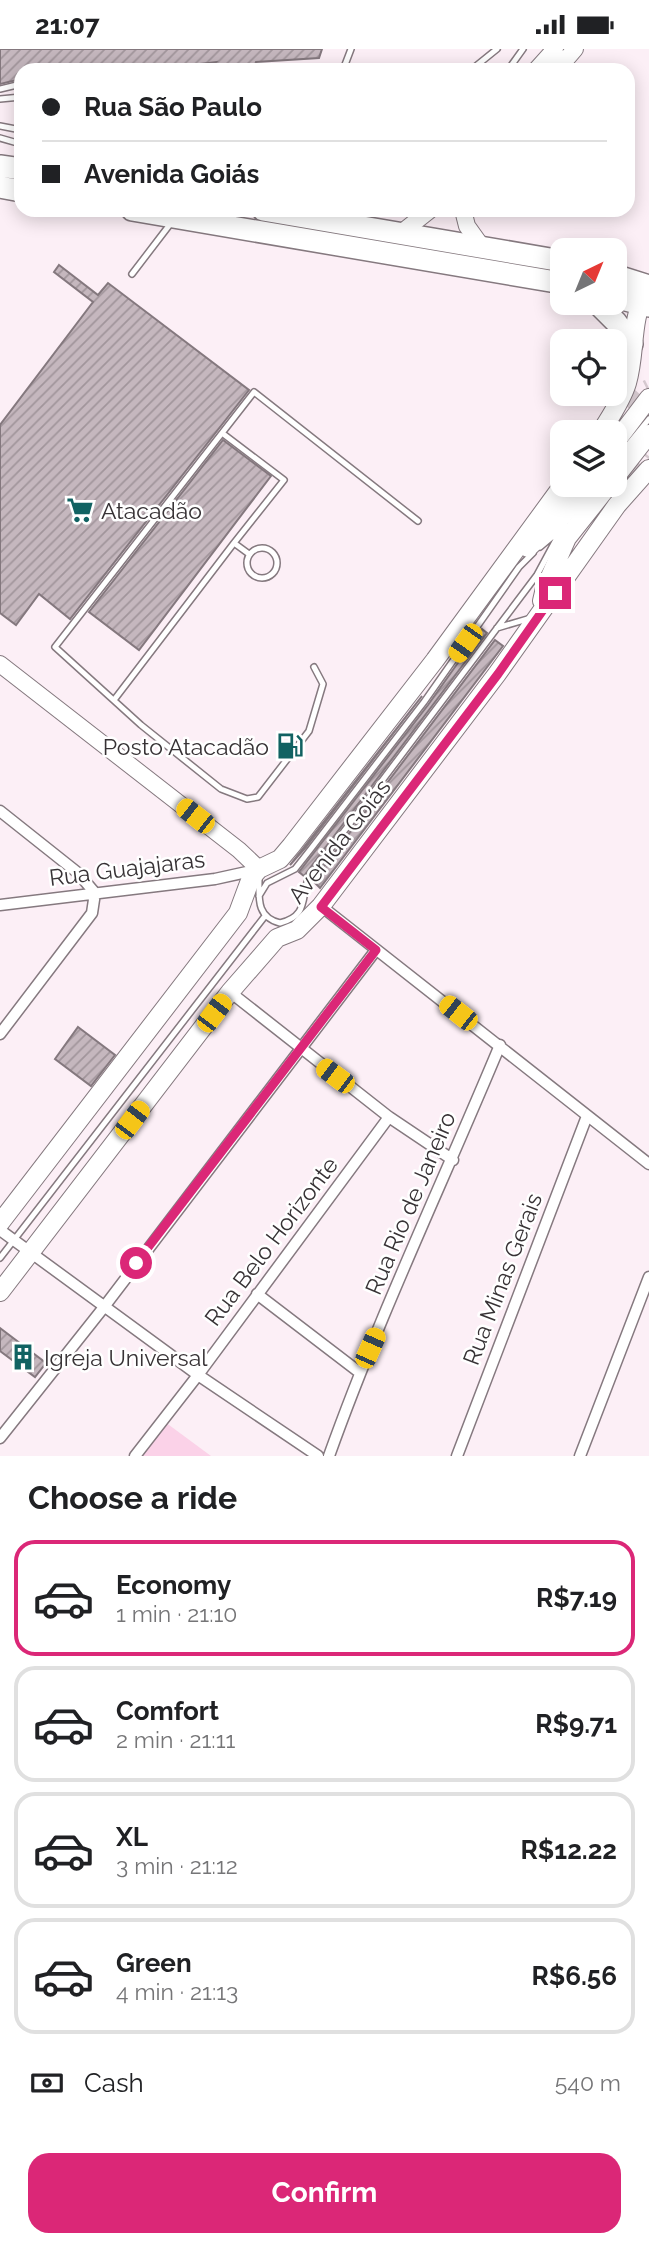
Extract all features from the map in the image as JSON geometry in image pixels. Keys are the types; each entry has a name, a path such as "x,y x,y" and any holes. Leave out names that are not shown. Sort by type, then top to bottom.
{"highway":[{"path":"170,217 550,281"},
{"path":"305,217 550,259"},
{"path":"627,283 647,295"},
{"path":"627,296 647,295"},
{"path":"608,315 632,344"}],"main road":[{"path":"607,420 626,384 631,363 634,322 647,295"},
{"path":"627,427 649,398"},
{"path":"627,462 649,434"},
{"name":"Avenida Goiás","path":"0,1292 230,992 277,938 297,930 317,912 539,615 617,505 649,469"},
{"name":"Avenida Goiás","path":"0,1223 238,913 251,879 259,869 280,859 291,846 435,660 554,497"},
{"path":"539,615 545,588 567,538 565,525 578,497"},
{"path":"492,582 565,525 596,497"}],"street":[{"path":"542,63 555,49"},
{"path":"563,63 575,49"},
{"path":"401,233 421,217"},
{"path":"465,217 467,226 482,247"},
{"path":"0,664 239,850 259,869"},
{"path":"0,811 78,873 95,893 92,913 0,1034"},
{"name":"Rua Guajajaras","path":"0,905 215,879 259,869"},
{"path":"317,912 376,950 649,1164"},
{"path":"0,1438 104,1307 376,950"},
{"path":"230,992 389,1117 453,1160"},
{"name":"Rua Rio de Janeiro","path":"329,1456 359,1372 453,1160 500,1045"},
{"name":"Rua Minas Gerais","path":"457,1456 587,1116"},
{"name":"Rua Belo Horizonte","path":"135,1456 389,1117"},
{"path":"0,1230 198,1375 317,1456"},
{"path":"580,1456 649,1277"},
{"path":"257,1294 359,1372"}],"lane":[{"path":"480,63 497,49"},
{"path":"132,274 176,218"},
{"path":"314,667 323,684 309,731 258,797 247,799 221,789 55,647 254,392 418,521"},
{"path":"627,446 649,418"},
{"path":"114,700 284,480 222,433"},
{"path":"259,895 267,883 295,869 424,702 519,567 565,525 587,497"},
{"path":"285,922 294,916 305,901 308,879 537,575 565,525"},
{"path":"234,543 249,554"},
{"path":"260,548 271,551 277,561 274,572 264,578 253,575 247,565 249,554 260,548"},
{"path":"497,628 518,624 539,615"},
{"path":"259,869 261,911 265,916 275,922 285,922 317,912"},
{"path":"0,1258 265,916"}],"shaded area":[{"path":"165,1422 211,1456 141,1456"}],"building":[{"path":"0,49 322,49 319,58 256,63 14,63 14,81 0,84"},
{"name":"Atacadão","path":"59,265 98,295 108,283 249,390 70,619 39,594 16,625 0,613 0,425 93,302 54,272"},
{"path":"223,440 271,476 139,650 89,612"},
{"path":"482,629 487,633 304,876 299,872 428,705"},
{"path":"495,640 503,646 320,888 313,881"},
{"path":"422,696 306,847 290,865"},
{"path":"78,1027 115,1055 91,1086 55,1059"},
{"name":"Igreja Universal","path":"0,1328 46,1363 35,1377 0,1351"}],"tunnel":[{"path":"615,420 639,393 649,388"},
{"path":"618,502 631,470 645,453"}],"place":[{"name":"Atacadão","path":"80,510"},
{"name":"Posto Atacadão","path":"290,746"},
{"name":"Igreja Universal","path":"23,1357"}],"route":[{"path":"136,1263 376,950 321,907 498,674 555,593"}]}
